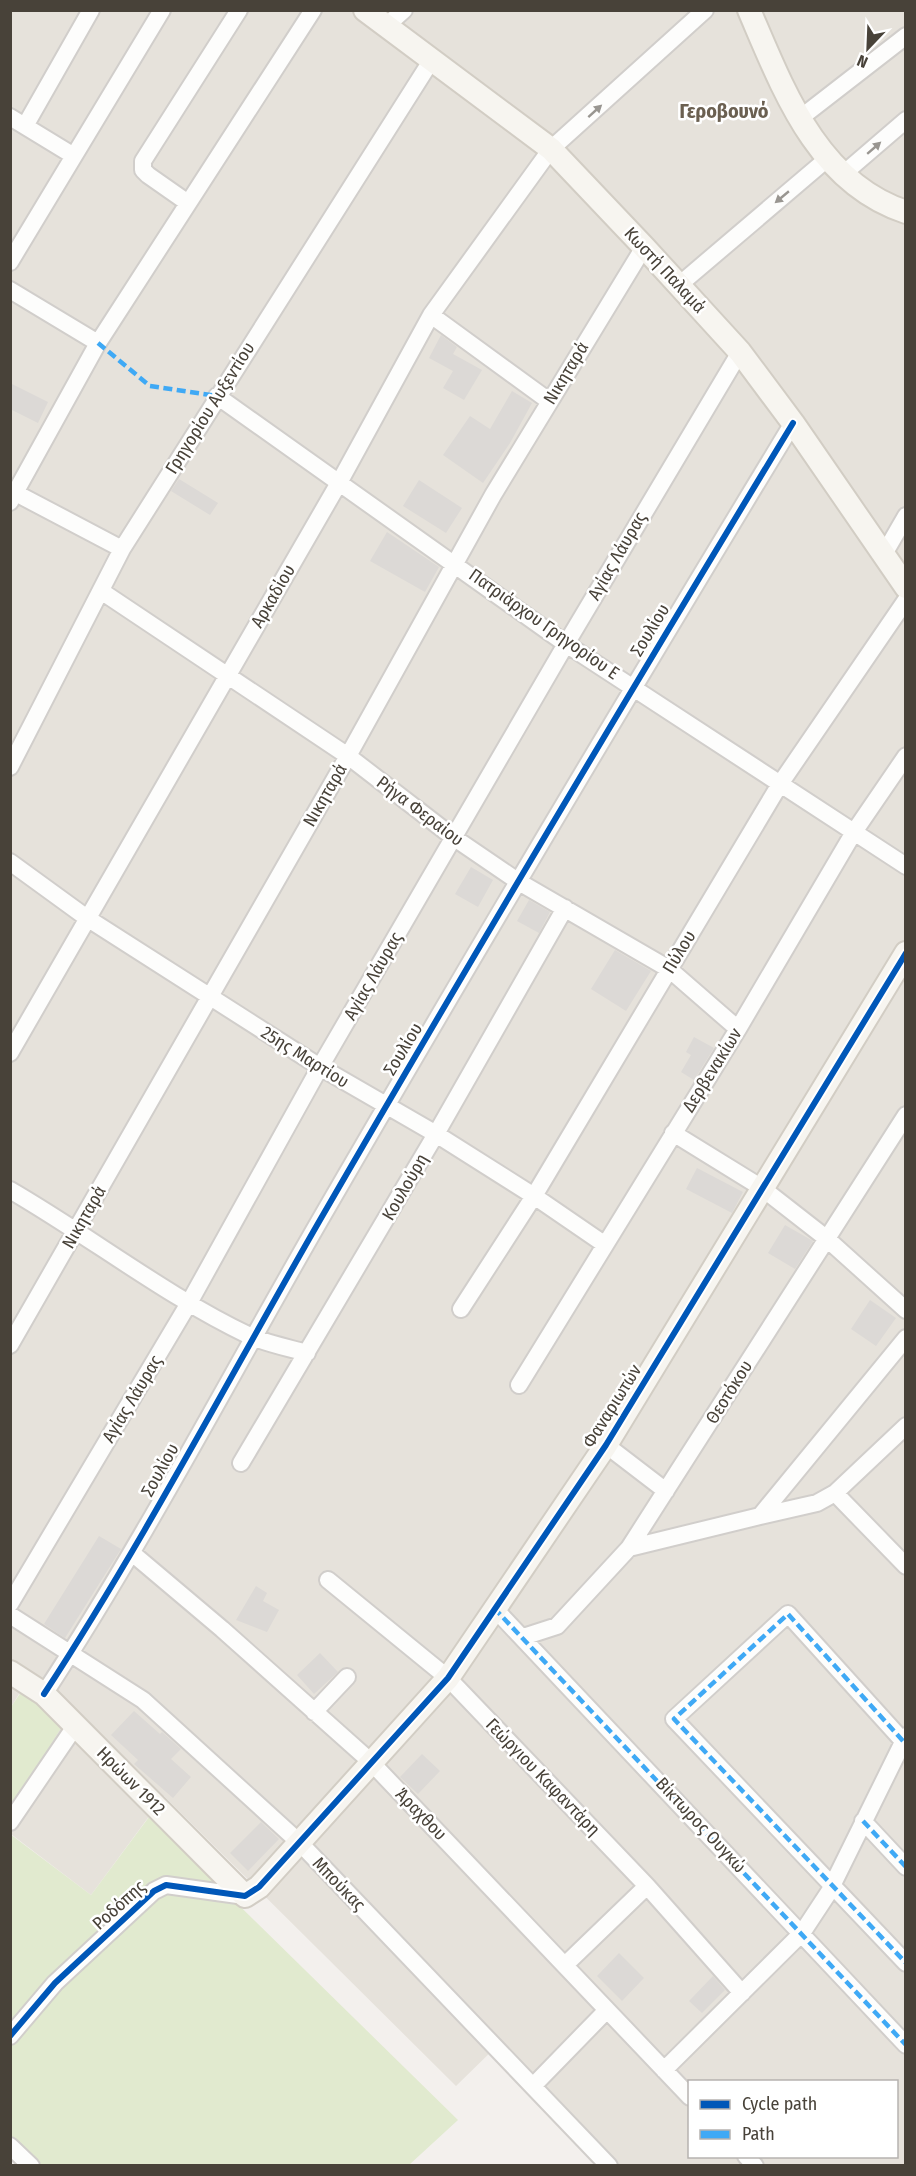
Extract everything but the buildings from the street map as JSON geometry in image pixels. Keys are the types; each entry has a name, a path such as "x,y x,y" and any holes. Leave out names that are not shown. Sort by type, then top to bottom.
{"street":[{"path":"74,156 18,122 92,10"},
{"path":"10,262 162,10"},
{"path":"188,203 148,175 142,161 239,10"},
{"path":"122,549 12,495 98,343 313,10"},
{"name":"Κωστή Παλαμά","path":"365,10 430,61 551,149 644,247 740,352 793,423 906,587"},
{"path":"385,27 404,10"},
{"name":"Αρκαδίου","path":"10,1053 340,481 431,315 551,149 705,10"},
{"path":"749,10 799,119 835,167 871,197 906,212"},
{"path":"799,119 906,36"},
{"name":"Γρηγορίου Αυξεντίου","path":"10,767 122,549 430,61"},
{"path":"679,285 835,167 906,120"},
{"name":"Νικηταρά","path":"10,1344 348,756 492,495 644,247"},
{"path":"10,290 98,343"},
{"path":"431,315 549,401"},
{"name":"Αγίας Λάυρας","path":"10,1604 189,1303 320,1067 453,837 740,352"},
{"name":"Πατριάρχου Γρηγορίου Ε","path":"218,396 456,563 566,644 634,686 906,866"},
{"name":"Σουλίου","path":"44,1694 132,1553 252,1337 386,1107 634,686 793,423"},
{"path":"884,554 906,516"},
{"name":"Ρήγα Φεραίου","path":"101,591 348,756 453,837 519,882 669,969 738,1029"},
{"name":"Πύλου","path":"461,1309 534,1196 780,784 906,600"},
{"name":"Δερβενακίων","path":"519,1385 738,1029 854,832 906,756"},
{"name":"25ης Μαρτίου","path":"10,862 87,918 320,1067 436,1134 534,1196 604,1245"},
{"name":"Κουλούρη","path":"241,1463 308,1353 566,908"},
{"name":"Φαναριωτών","path":"300,1843 370,1761 448,1678 606,1445 906,953"},
{"name":"Θεοτόκου","path":"523,1636 557,1626 629,1548 906,1115"},
{"path":"673,1133 762,1188 826,1238 906,1310"},
{"path":"10,1190 77,1229 189,1303 252,1337 308,1353"},
{"path":"760,1516 906,1338"},
{"path":"629,1548 817,1503 835,1493 906,1426"},
{"path":"606,1445 666,1491"},
{"path":"835,1493 906,1566"},
{"name":"Άραχθου","path":"132,1553 370,1761 688,2095"},
{"name":"Γεώργιου Καφαντάρη","path":"328,1580 448,1678 647,1886 742,1993"},
{"name":"Βίκτωρος Ουγκώ","path":"494,1608 523,1636 906,2045"},
{"path":"664,2070 802,1933 832,1885 904,1738 788,1614 674,1719 832,1885 906,1963"},
{"name":"Μπούκας","path":"10,1615 143,1701 300,1843 609,2166"},
{"name":"Ηρώων 1912","path":"10,1672 44,1694 245,1896"},
{"path":"314,1712 347,1677"},
{"path":"10,1822 75,1725"},
{"path":"863,1821 906,1867"},
{"path":"245,1896 259,1887 300,1843"},
{"name":"Ροδόπης","path":"10,2036 55,1983 154,1891 166,1885 245,1896"},
{"path":"565,1965 647,1886"},
{"path":"534,2086 606,2011"},
{"path":"10,2146 31,2166"}],"shaded area":[{"path":"11,11 905,11 905,2165 619,2165 501,2042 456,2086 164,1796 91,1895 11,1834 22,1689 11,1707"}],"green space":[{"path":"23,1689 64,1723 11,1810 11,1707"},
{"path":"149,1817 458,2120 409,2165 24,2165 10,2152 10,1834 91,1895"}],"marked path":[{"path":"98,343 150,386 217,396"},
{"path":"494,1608 906,2045"},
{"path":"903,1741 788,1614 674,1719 906,1963"},
{"path":"863,1821 906,1867"}],"cycle path":[{"path":"44,1694 117,1578 320,1220 614,721 793,423"},
{"path":"10,2036 55,1983 154,1891 166,1885 245,1896 259,1887 448,1678 606,1445 906,953"}],"district":[{"name":"Γεροβουνό","path":"724,111"}]}
